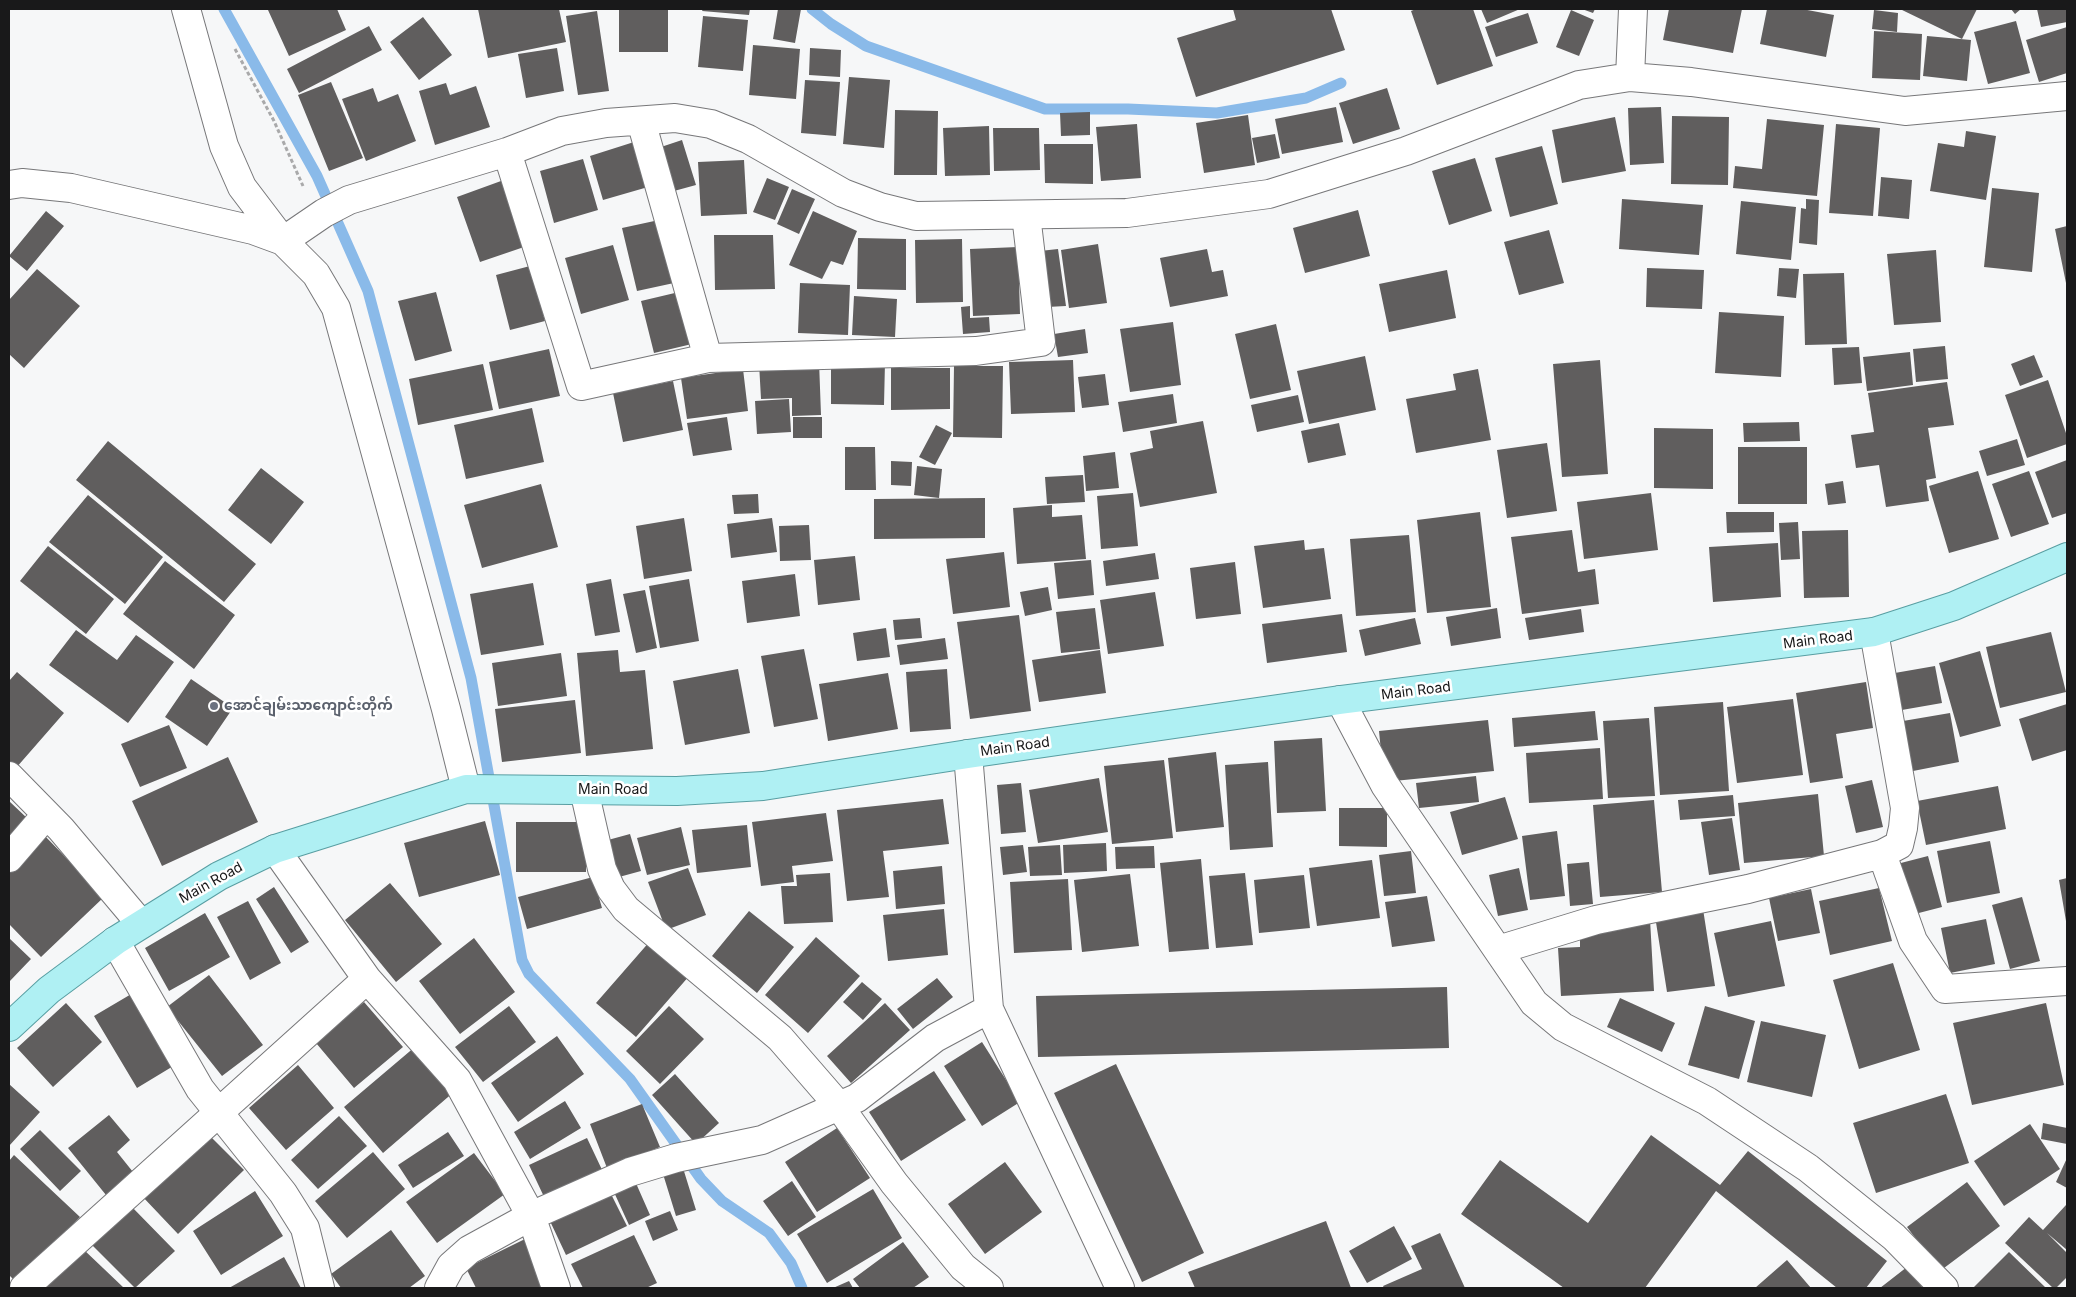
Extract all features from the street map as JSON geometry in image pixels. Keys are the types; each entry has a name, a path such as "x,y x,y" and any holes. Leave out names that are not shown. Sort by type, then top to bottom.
{"main road":[{"name":"Main Road","path":"9,1027 49,990 115,941 219,876 275,849 466,789 677,791 763,786 1340,700 1874,632 1954,606 2067,557"}],"street":[{"path":"186,9 224,146 242,187 283,241 316,274 336,308 446,709 466,789"},
{"path":"1630,77 1633,9"},
{"path":"283,241 321,215 349,200 507,152 562,131 606,123 675,118 711,124 748,139 843,193 880,208 916,216 1127,214 1269,194 1406,151 1579,85 1630,77 1691,82 1905,111 2067,96"},
{"path":"641,121 708,358"},
{"path":"507,152 581,386 708,358 976,351 1041,342 1026,215"},
{"path":"9,185 22,183 71,188 253,230 283,241"},
{"path":"1498,950 1596,920 1748,889 1882,854 1899,845 1904,828 1905,808 1874,632"},
{"path":"1340,700 1385,785 1534,1003 1563,1027 1707,1101 1808,1168 1894,1237 1944,1288"},
{"path":"968,754 989,1009 1120,1288"},
{"path":"9,776 46,815 141,924"},
{"path":"584,790 602,869 611,890 626,909 780,1038 839,1106 894,1183 962,1267 990,1288"},
{"path":"9,858 46,815"},
{"path":"275,849 367,979 457,1080 531,1216 556,1288"},
{"path":"1882,854 1913,941 1945,989 2067,981"},
{"path":"115,941 200,1089 283,1193 305,1228 320,1288"},
{"path":"24,1288 367,979"},
{"path":"439,1288 451,1266 469,1250 531,1216 630,1172 676,1158 762,1140 858,1098 935,1038 989,1009"}],"path":[{"path":"232,43 321,215"}],"building":[{"path":"337,9 346,30 289,56 268,10"},
{"path":"478,9 559,9 566,42 488,58"},
{"path":"619,9 668,9 668,52 619,52"},
{"path":"703,9 750,9 749,15 702,11"},
{"path":"778,9 801,9 795,43 773,39"},
{"path":"1233,9 1331,9 1345,50 1196,97 1177,38 1236,20"},
{"path":"1416,9 1473,9 1493,66 1437,85 1411,11"},
{"path":"1481,9 1520,9 1487,23"},
{"path":"1582,9 1595,9 1593,13"},
{"path":"1669,9 1742,9 1733,53 1663,40"},
{"path":"1767,9 1802,9 1834,15 1826,57 1760,44"},
{"path":"1900,9 1977,9 1962,39"},
{"path":"2011,9 2021,9 2015,14"},
{"path":"2037,9 2067,9 2067,22 2041,27"},
{"path":"1571,10 1594,20 1579,56 1556,47"},
{"path":"1874,10 1898,13 1897,32 1872,29"},
{"path":"597,11 609,91 578,95 566,16"},
{"path":"1528,13 1538,43 1496,57 1485,27"},
{"path":"703,16 748,20 743,71 698,67"},
{"path":"423,17 452,55 419,80 390,42"},
{"path":"2016,21 2030,73 1988,84 1974,32"},
{"path":"369,26 382,50 299,93 287,69"},
{"path":"2067,27 2067,73 2039,82 2026,40"},
{"path":"1874,31 1922,34 1920,80 1872,78"},
{"path":"1927,36 1971,40 1967,81 1923,76"},
{"path":"753,45 800,49 796,99 749,95"},
{"path":"557,48 564,91 526,98 518,54"},
{"path":"810,48 841,50 840,77 809,75"},
{"path":"849,77 890,80 884,148 843,144"},
{"path":"805,80 840,82 836,136 801,133"},
{"path":"331,82 363,158 329,171 298,95"},
{"path":"446,83 450,95 476,86 490,127 435,145 419,91"},
{"path":"373,88 378,102 398,94 416,141 366,161 342,99"},
{"path":"1387,88 1400,129 1353,144 1339,103"},
{"path":"1336,107 1343,142 1282,154 1275,119"},
{"path":"1661,107 1664,163 1630,165 1628,108"},
{"path":"895,110 938,111 937,175 894,175"},
{"path":"1090,112 1090,135 1061,136 1060,113"},
{"path":"1248,115 1255,165 1204,173 1196,123"},
{"path":"1672,116 1729,117 1728,185 1671,184"},
{"path":"1615,117 1626,171 1562,183 1552,130"},
{"path":"1767,119 1824,125 1817,196 1733,188 1735,166 1762,169"},
{"path":"1137,124 1141,178 1101,181 1096,127"},
{"path":"1836,124 1880,128 1873,216 1829,213"},
{"path":"989,126 990,175 945,176 943,128"},
{"path":"993,128 1039,128 1040,170 994,171"},
{"path":"1966,131 1996,136 1986,200 1930,191 1938,143 1964,147"},
{"path":"1275,134 1280,158 1257,163 1252,138"},
{"path":"682,140 696,185 674,191 661,147"},
{"path":"634,142 648,187 603,200 590,156"},
{"path":"1044,144 1093,144 1093,184 1045,183"},
{"path":"1542,146 1558,204 1510,217 1495,158"},
{"path":"1475,158 1492,211 1449,225 1432,171"},
{"path":"583,159 598,210 554,223 540,171"},
{"path":"744,160 747,214 701,216 698,162"},
{"path":"1881,177 1912,180 1909,219 1878,216"},
{"path":"767,178 789,187 775,220 753,212"},
{"path":"501,181 524,247 480,262 457,197"},
{"path":"1992,188 2039,193 2032,272 1984,267"},
{"path":"792,189 815,199 799,234 777,224"},
{"path":"1622,199 1703,205 1699,255 1619,249"},
{"path":"1806,199 1819,200 1817,245 1799,243 1801,208 1806,209"},
{"path":"1741,201 1796,207 1791,260 1736,254"},
{"path":"1358,210 1370,256 1305,273 1293,228"},
{"path":"46,211 64,226 27,271 9,256"},
{"path":"813,211 857,231 843,265 831,261 822,279 789,265"},
{"path":"659,220 674,283 637,291 622,228"},
{"path":"2067,226 2067,283 2066,283 2055,229"},
{"path":"1549,230 1564,283 1519,295 1504,242"},
{"path":"714,235 773,235 775,289 715,290"},
{"path":"858,238 906,239 906,290 857,289"},
{"path":"962,239 963,302 916,303 915,240"},
{"path":"1098,244 1107,303 1069,308 1061,250"},
{"path":"613,245 629,300 581,314 565,258"},
{"path":"1018,247 1020,314 973,316 970,249"},
{"path":"1058,249 1066,306 1047,307 1040,251"},
{"path":"1207,249 1212,272 1223,270 1228,296 1170,307 1160,258"},
{"path":"1936,250 1941,322 1894,325 1887,254"},
{"path":"530,266 545,321 510,330 496,275"},
{"path":"1647,268 1704,270 1702,309 1646,307"},
{"path":"1779,268 1799,269 1796,298 1777,296"},
{"path":"37,269 80,306 24,368 9,354 9,300"},
{"path":"1447,270 1456,318 1389,332 1379,284"},
{"path":"1844,273 1847,344 1805,345 1803,274"},
{"path":"800,283 850,285 848,335 798,333"},
{"path":"436,292 452,351 415,361 398,301"},
{"path":"679,292 692,344 654,353 641,301"},
{"path":"854,296 897,299 895,337 852,335"},
{"path":"970,306 970,318 989,317 990,332 963,334 961,307"},
{"path":"1719,312 1784,316 1781,377 1715,373"},
{"path":"1173,322 1181,385 1130,392 1120,329"},
{"path":"1276,324 1291,390 1250,399 1235,334"},
{"path":"1085,329 1088,353 1058,357 1054,334"},
{"path":"1945,346 1948,379 1916,382 1913,349"},
{"path":"1859,347 1862,383 1834,385 1832,348"},
{"path":"549,349 560,396 499,409 489,362"},
{"path":"1910,352 1913,385 1867,391 1863,357"},
{"path":"2034,355 2043,377 2020,386 2011,364"},
{"path":"1365,356 1376,410 1309,424 1297,371"},
{"path":"1073,360 1075,412 1011,414 1009,362"},
{"path":"1600,360 1608,474 1562,477 1553,364"},
{"path":"819,361 821,415 792,416 792,398 761,399 759,363"},
{"path":"831,361 885,362 884,405 831,404"},
{"path":"483,364 493,410 418,425 409,379"},
{"path":"954,366 1003,366 1002,438 953,437"},
{"path":"891,368 950,368 950,409 891,410"},
{"path":"743,369 748,411 687,419 681,378"},
{"path":"1478,369 1491,440 1416,453 1406,399 1456,390 1453,374"},
{"path":"1105,374 1109,405 1082,408 1078,377"},
{"path":"2048,380 2067,436 2067,444 2027,458 2005,395"},
{"path":"673,381 683,430 623,442 613,393"},
{"path":"1947,382 1954,425 1928,428 1936,478 1926,480 1929,501 1886,507 1879,465 1856,468 1851,435 1874,432 1868,393"},
{"path":"1173,394 1177,423 1123,432 1118,402"},
{"path":"1298,395 1304,422 1257,432 1251,405"},
{"path":"789,399 791,432 757,434 755,401"},
{"path":"532,408 544,462 466,479 454,425"},
{"path":"727,417 732,450 693,456 687,423"},
{"path":"793,417 822,417 822,438 793,438"},
{"path":"1203,421 1217,493 1140,507 1130,453 1153,448 1150,431"},
{"path":"1799,422 1800,441 1744,442 1743,423"},
{"path":"1339,423 1346,455 1308,463 1301,431"},
{"path":"936,425 952,433 935,465 919,457"},
{"path":"1654,428 1713,429 1713,489 1654,488"},
{"path":"2017,439 2025,465 1987,476 1979,451"},
{"path":"108,441 256,564 224,602 76,480"},
{"path":"1547,443 1557,511 1507,518 1497,450"},
{"path":"845,447 875,447 876,490 845,490"},
{"path":"1738,447 1807,447 1807,504 1738,504"},
{"path":"1115,452 1119,488 1086,491 1083,456"},
{"path":"2067,460 2067,513 2052,518 2035,472"},
{"path":"891,461 912,462 911,486 891,485"},
{"path":"917,466 942,469 939,498 914,495"},
{"path":"261,468 304,502 271,544 228,510"},
{"path":"1978,471 1999,539 1949,553 1929,486"},
{"path":"2029,471 2049,524 2011,537 1992,484"},
{"path":"1083,475 1085,502 1047,504 1045,477"},
{"path":"1843,481 1846,503 1828,505 1825,484"},
{"path":"541,484 558,547 482,568 464,505"},
{"path":"1133,493 1138,546 1101,549 1097,496"},
{"path":"1651,493 1658,550 1584,559 1577,502"},
{"path":"758,494 759,513 734,514 732,495"},
{"path":"88,495 163,557 125,604 49,542"},
{"path":"985,498 985,538 874,539 874,499"},
{"path":"1052,505 1052,517 1082,515 1086,559 1017,564 1013,508"},
{"path":"1480,512 1491,607 1427,613 1417,520"},
{"path":"1726,512 1774,512 1774,532 1727,533"},
{"path":"684,518 692,571 644,579 636,526"},
{"path":"772,518 777,552 731,558 727,524"},
{"path":"1798,522 1800,559 1781,560 1779,523"},
{"path":"809,525 811,560 780,561 779,526"},
{"path":"1572,530 1578,572 1595,569 1599,604 1522,614 1511,537"},
{"path":"1848,530 1849,597 1804,598 1802,531"},
{"path":"1409,535 1416,612 1356,616 1350,539"},
{"path":"1304,540 1305,550 1324,548 1331,599 1263,608 1254,546"},
{"path":"1778,543 1781,597 1713,602 1709,547"},
{"path":"48,546 114,599 86,634 20,581"},
{"path":"1004,552 1010,607 953,614 946,559"},
{"path":"1155,553 1159,579 1106,586 1103,561"},
{"path":"855,556 860,600 818,605 814,560"},
{"path":"1091,560 1094,595 1058,599 1054,563"},
{"path":"165,561 235,615 194,669 123,614"},
{"path":"1235,562 1241,614 1196,619 1190,568"},
{"path":"795,574 800,616 747,623 742,581"},
{"path":"611,579 620,632 595,636 586,584"},
{"path":"689,579 699,641 660,648 649,586"},
{"path":"533,583 544,645 481,655 470,594"},
{"path":"1048,587 1052,610 1025,616 1020,592"},
{"path":"645,590 657,648 636,653 623,594"},
{"path":"1155,592 1164,646 1108,654 1100,600"},
{"path":"1095,608 1100,649 1061,653 1056,612"},
{"path":"1497,608 1501,638 1451,646 1446,617"},
{"path":"1581,609 1584,632 1529,640 1525,618"},
{"path":"1342,614 1347,652 1267,663 1262,624"},
{"path":"1019,615 1031,711 970,719 957,622"},
{"path":"920,618 922,638 895,640 893,620"},
{"path":"1415,618 1421,644 1365,656 1359,630"},
{"path":"886,628 890,657 857,661 853,633"},
{"path":"76,630 117,660 136,635 174,662 128,723 49,665"},
{"path":"2051,632 2066,692 2000,708 1986,647"},
{"path":"945,638 948,659 900,665 897,645"},
{"path":"804,649 818,719 774,727 761,656"},
{"path":"618,650 620,672 645,670 653,749 586,756 577,653"},
{"path":"1100,650 1106,693 1039,702 1032,660"},
{"path":"1980,651 2001,726 1960,737 1939,663"},
{"path":"561,653 567,696 498,706 492,663"},
{"path":"1935,666 1942,703 1896,711 1889,674"},
{"path":"738,669 750,733 685,745 673,681"},
{"path":"947,669 951,729 910,732 906,672"},
{"path":"17,672 64,713 9,776 9,681"},
{"path":"888,673 898,729 828,741 819,684"},
{"path":"191,679 233,708 207,746 165,717"},
{"path":"1866,682 1873,728 1836,734 1843,778 1810,783 1796,693"},
{"path":"1793,699 1803,775 1737,783 1727,707"},
{"path":"575,700 581,753 502,762 495,709"},
{"path":"1723,702 1729,791 1660,795 1654,707"},
{"path":"2067,704 2067,750 2032,761 2019,719"},
{"path":"1595,711 1598,740 1514,747 1512,718"},
{"path":"1950,713 1959,762 1913,771 1903,721"},
{"path":"1649,718 1655,796 1608,798 1603,721"},
{"path":"1488,720 1494,771 1384,782 1379,731"},
{"path":"169,725 187,768 140,787 121,744"},
{"path":"1322,738 1326,811 1277,813 1274,741"},
{"path":"1600,748 1603,799 1529,803 1526,753"},
{"path":"1216,752 1224,827 1176,832 1168,758"},
{"path":"228,757 258,822 162,866 132,801"},
{"path":"1164,760 1173,838 1112,844 1104,766"},
{"path":"1268,762 1273,847 1230,850 1225,765"},
{"path":"1476,776 1479,802 1419,808 1416,783"},
{"path":"1099,778 1108,832 1038,843 1029,790"},
{"path":"1872,780 1883,827 1856,833 1845,786"},
{"path":"1021,783 1026,832 1001,834 997,785"},
{"path":"1998,786 2006,829 1926,845 1917,801"},
{"path":"1818,794 1824,856 1744,863 1738,803"},
{"path":"1733,795 1735,816 1680,820 1678,800"},
{"path":"1505,797 1518,839 1462,855 1450,812"},
{"path":"943,799 949,844 883,851 889,897 847,901 837,810"},
{"path":"1654,800 1662,892 1600,897 1593,805"},
{"path":"9,801 28,819 9,839"},
{"path":"1339,808 1387,808 1387,847 1339,846"},
{"path":"826,813 833,861 792,866 794,882 761,886 752,822"},
{"path":"1732,818 1740,870 1709,875 1701,822"},
{"path":"485,821 500,875 419,897 404,843"},
{"path":"516,822 586,822 586,872 516,872"},
{"path":"747,825 751,867 697,873 692,830"},
{"path":"681,827 690,865 647,875 637,838"},
{"path":"1557,831 1565,896 1530,900 1522,836"},
{"path":"630,834 641,871 619,877 608,840"},
{"path":"44,835 104,897 41,957 9,924 9,870"},
{"path":"1990,841 2000,893 1947,903 1937,851"},
{"path":"1106,843 1107,871 1064,873 1063,845"},
{"path":"1023,845 1027,872 1003,875 1000,847"},
{"path":"1060,845 1062,875 1030,876 1028,847"},
{"path":"1154,846 1155,868 1116,869 1115,847"},
{"path":"1411,851 1416,893 1384,896 1379,855"},
{"path":"1928,856 1942,907 1911,915 1897,864"},
{"path":"1201,859 1209,949 1169,952 1160,863"},
{"path":"1372,860 1380,918 1317,926 1309,868"},
{"path":"1589,862 1593,904 1570,906 1567,864"},
{"path":"942,866 945,904 896,909 893,871"},
{"path":"688,868 706,915 666,930 648,882"},
{"path":"1519,868 1528,910 1498,916 1489,875"},
{"path":"830,873 833,922 784,924 781,886 797,886 796,875"},
{"path":"1245,873 1253,945 1216,948 1209,876"},
{"path":"1130,874 1139,946 1082,952 1074,880"},
{"path":"1304,875 1310,928 1259,933 1254,880"},
{"path":"593,877 602,908 527,929 518,897"},
{"path":"2067,878 2067,921 2066,921 2059,880"},
{"path":"1068,879 1072,950 1014,953 1010,882"},
{"path":"390,883 442,944 396,982 345,920"},
{"path":"274,887 309,942 291,953 256,899"},
{"path":"1879,888 1892,941 1830,955 1819,901"},
{"path":"1811,889 1820,933 1778,941 1769,898"},
{"path":"1427,896 1435,941 1392,947 1385,902"},
{"path":"2022,897 2040,961 2010,969 1992,905"},
{"path":"248,901 281,963 250,980 217,917"},
{"path":"944,909 948,955 888,961 883,915"},
{"path":"1703,909 1715,986 1667,992 1655,916"},
{"path":"749,911 794,947 757,993 712,956"},
{"path":"205,913 230,957 169,991 145,948"},
{"path":"1650,919 1654,991 1561,996 1558,948 1580,947 1580,931"},
{"path":"1986,919 1995,964 1950,973 1941,928"},
{"path":"1771,921 1785,986 1728,997 1714,933"},
{"path":"816,937 860,976 808,1033 765,995"},
{"path":"9,938 31,959 9,982"},
{"path":"474,938 515,992 460,1034 419,981"},
{"path":"651,940 690,975 636,1037 596,1003"},
{"path":"1893,963 1920,1050 1859,1069 1833,980"},
{"path":"209,975 263,1045 222,1076 167,1007"},
{"path":"937,978 953,997 913,1029 897,1009"},
{"path":"862,982 882,999 863,1020 843,1002"},
{"path":"1447,987 1449,1048 1038,1057 1036,996"},
{"path":"133,993 175,1065 137,1088 94,1016"},
{"path":"1620,998 1675,1023 1662,1052 1607,1027"},
{"path":"364,1002 403,1047 354,1088 316,1043"},
{"path":"66,1003 102,1042 53,1087 17,1048"},
{"path":"885,1003 910,1030 851,1083 827,1056"},
{"path":"2046,1003 2064,1085 1972,1105 1953,1023"},
{"path":"509,1006 536,1042 483,1082 455,1047"},
{"path":"669,1006 704,1039 660,1084 626,1051"},
{"path":"1705,1006 1755,1021 1739,1079 1688,1065"},
{"path":"1761,1021 1826,1035 1812,1097 1747,1082"},
{"path":"557,1036 584,1074 518,1122 491,1083"},
{"path":"982,1042 1020,1102 982,1126 944,1066"},
{"path":"416,1046 455,1091 383,1153 344,1107"},
{"path":"1116,1064 1204,1253 1142,1282 1054,1093"},
{"path":"298,1065 334,1108 286,1150 249,1108"},
{"path":"934,1071 966,1120 901,1161 869,1112"},
{"path":"675,1074 719,1123 696,1144 652,1095"},
{"path":"9,1084 40,1112 9,1146"},
{"path":"1946,1094 1969,1163 1876,1193 1853,1123"},
{"path":"565,1101 581,1128 530,1159 514,1132"},
{"path":"642,1104 660,1147 607,1168 590,1124"},
{"path":"109,1115 130,1140 117,1152 133,1172 106,1195 68,1148"},
{"path":"339,1116 367,1146 318,1189 291,1160"},
{"path":"2043,1123 2067,1128 2067,1144 2041,1139"},
{"path":"2030,1124 2060,1169 2004,1206 1974,1161"},
{"path":"837,1128 870,1178 817,1212 785,1162"},
{"path":"40,1130 81,1171 60,1191 20,1149"},
{"path":"206,1132 244,1170 178,1234 141,1195"},
{"path":"448,1132 464,1156 413,1188 398,1165"},
{"path":"1651,1135 1720,1185 1748,1151 1887,1261 1866,1288 1837,1288 1716,1191 1645,1288 1564,1288 1461,1214 1500,1160 1588,1223"},
{"path":"587,1138 604,1174 546,1201 529,1165"},
{"path":"373,1152 405,1189 347,1238 315,1201"},
{"path":"474,1153 505,1194 437,1243 406,1202"},
{"path":"14,1155 80,1217 17,1283 9,1275 9,1161"},
{"path":"2067,1158 2067,1188 2056,1182"},
{"path":"1005,1162 1042,1212 985,1254 948,1204"},
{"path":"683,1168 696,1210 676,1216 663,1174"},
{"path":"635,1181 650,1215 629,1225 613,1190"},
{"path":"792,1181 816,1217 788,1236 763,1201"},
{"path":"1967,1182 2000,1226 1940,1271 1907,1227"},
{"path":"873,1189 902,1238 827,1283 797,1234"},
{"path":"609,1190 627,1226 566,1255 549,1219"},
{"path":"255,1191 283,1236 221,1275 193,1231"},
{"path":"2066,1205 2067,1250 2047,1233 2067,1253 2067,1277 2056,1288 2053,1288 2005,1243 2029,1217 2043,1230"},
{"path":"131,1206 175,1251 135,1288 91,1244"},
{"path":"670,1211 678,1230 653,1241 645,1221"},
{"path":"1326,1221 1351,1288 1195,1288 1188,1272"},
{"path":"1394,1226 1412,1259 1367,1283 1349,1251"},
{"path":"391,1230 425,1276 409,1288 341,1288 331,1274"},
{"path":"1440,1233 1465,1288 1384,1288 1383,1286 1422,1269 1411,1246"},
{"path":"634,1235 657,1283 646,1288 583,1288 571,1264"},
{"path":"525,1239 549,1288 476,1288 466,1268"},
{"path":"903,1242 929,1277 913,1288 860,1288 853,1279"},
{"path":"82,1248 124,1288 44,1288"},
{"path":"2009,1252 2046,1288 1973,1288"},
{"path":"284,1257 301,1288 229,1288"},
{"path":"1787,1260 1811,1288 1755,1288"},
{"path":"1907,1267 1923,1288 1880,1288"},
{"path":"849,1281 853,1288 833,1288"}],"waterway":[{"path":"224,9 317,176 368,291 471,678 522,960 529,974 630,1079 701,1179 722,1201 769,1233 791,1263 802,1288"},
{"path":"812,9 831,24 866,46 1045,109 1128,109 1217,113 1306,98 1341,83"}],"place":[{"name":"အောင်ချမ်းသာကျောင်းတိုက်","path":"214,706"}]}
